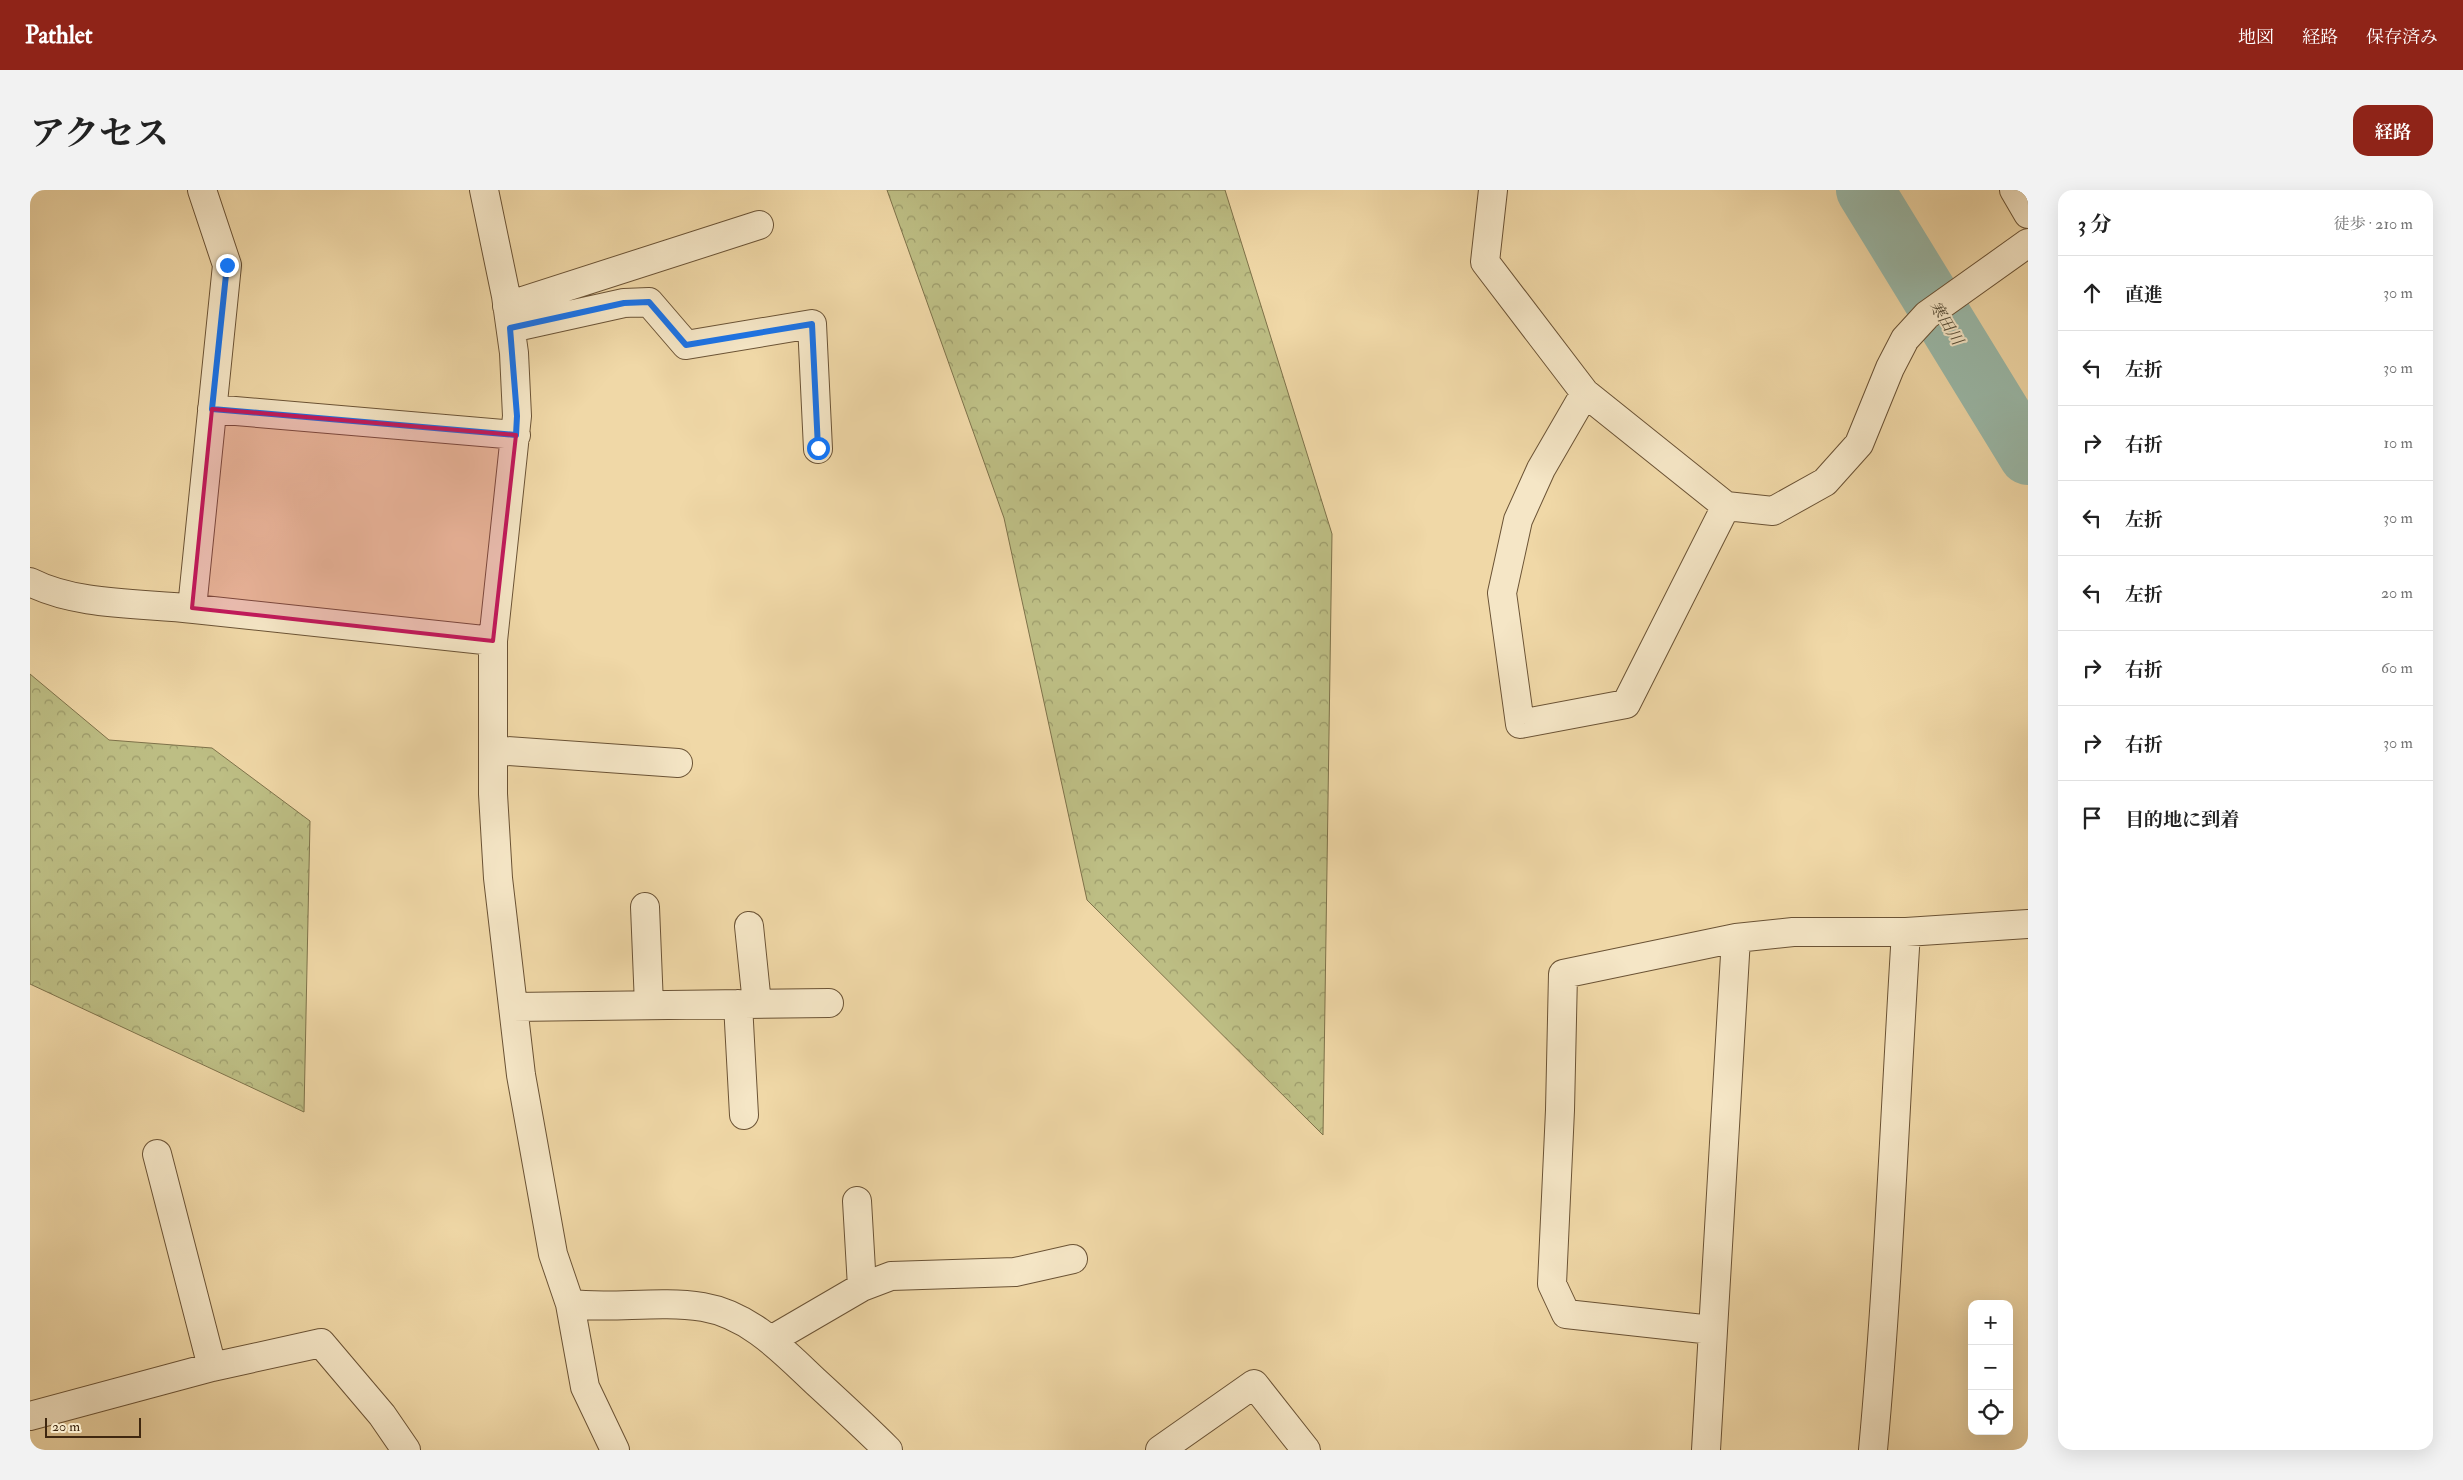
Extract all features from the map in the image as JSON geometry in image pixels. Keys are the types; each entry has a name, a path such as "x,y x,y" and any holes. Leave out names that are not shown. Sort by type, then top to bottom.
{"street":[{"path":"192,608 227,265 202,190"},
{"path":"484,190 509,317 517,416 493,641 493,794 498,878 521,1076 552,1254 570,1304 585,1387 615,1450"},
{"path":"1492,190 1485,262 1585,393 1726,506 1773,511 1825,482 1859,444 1886,376 1905,339 1927,315 2028,243"},
{"path":"2014,190 2028,214"},
{"path":"509,317 759,225"},
{"path":"509,317 624,303 649,302 686,345 812,324 818,448"},
{"path":"1585,393 1542,469 1518,520 1502,593 1520,724 1626,704 1726,506"},
{"path":"212,409 516,435"},
{"path":"30,582 46,590 128,604 192,608 493,641"},
{"path":"493,750 678,763"},
{"path":"645,907 649,1005"},
{"path":"1712,1330 1566,1314 1552,1284 1560,1110 1563,974 1736,938 1793,932 1906,932 2028,924"},
{"path":"744,1115 749,926"},
{"path":"1873,1450 1885,1317 1906,932"},
{"path":"1706,1450 1736,938"},
{"path":"513,1007 829,1003"},
{"path":"157,1154 212,1367"},
{"path":"857,1201 862,1287"},
{"path":"771,1340 862,1287 891,1276 1015,1272 1073,1259"},
{"path":"570,1304 590,1306 658,1303 704,1308 739,1318 771,1340 888,1450"},
{"path":"30,1416 212,1367 321,1343 382,1414 406,1450"},
{"path":"1160,1450 1254,1384 1306,1450"}],"highlighted area":[{"path":"212,409 516,435 493,641 192,608"}],"green space":[{"path":"887,190 1225,190 1332,534 1323,1135 1087,900 1004,518"},
{"path":"30,674 109,740 212,748 310,821 304,1112 30,984"}],"waterway":[{"name":"寒田川","path":"1865,190 2028,456"}],"route":[{"path":"227,265 212,409 516,435 514,353 510,328 624,303 649,302 686,345 812,324 818,448"}]}
